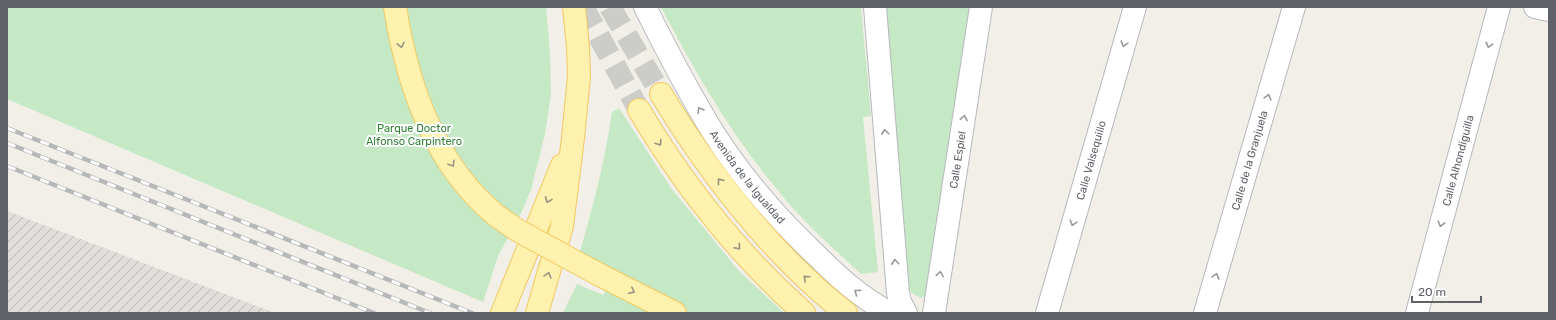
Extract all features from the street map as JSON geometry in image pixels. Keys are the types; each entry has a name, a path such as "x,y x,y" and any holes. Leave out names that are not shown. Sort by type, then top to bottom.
{"main road":[{"path":"395,7 406,63 421,108 439,145 474,196 497,216 517,230 598,274 675,313"},
{"path":"537,313 562,226 573,138 578,76 578,47 574,7"},
{"path":"661,94 684,132 708,165 757,226 803,275 846,313"},
{"path":"639,110 678,171 723,230 754,265 804,313"},
{"path":"502,313 573,138"}],"street":[{"name":"Avenida de la Igualdad","path":"645,7 696,103 729,155 754,188 803,243 826,265 878,307 890,313"},
{"path":"875,7 898,294 900,302 906,313"},
{"name":"Calle Espiel","path":"934,313 981,7"},
{"name":"Calle Valsequillo","path":"1047,313 1135,7"},
{"name":"Calle de la Granjuela","path":"1205,313 1294,7"},
{"name":"Calle Alhondiguilla","path":"1416,313 1500,7"},
{"path":"1535,7 1549,10"}],"shaded area":[{"path":"7,211 275,313 7,313"}],"green space":[{"name":"Parque Doctor Alfonso Carpintero","path":"7,7 546,7 550,53 551,95 545,134 531,190 522,211 498,256 483,302 7,99"},
{"path":"661,7 861,7 871,116 863,117 878,272 861,274 817,233 786,200 759,167 728,123 686,54"},
{"path":"886,7 972,7 926,295 921,298 913,294 909,289"},
{"path":"619,108 671,188 739,271 784,313 690,313 579,255 598,184 612,112"},
{"path":"577,284 603,295 609,286 660,313 563,313"}],"tunnel":[{"path":"583,7 639,110"},
{"path":"610,7 661,94"}],"railway":[{"path":"7,128 472,313"},
{"path":"7,143 430,313"},
{"path":"7,166 374,313"}]}
